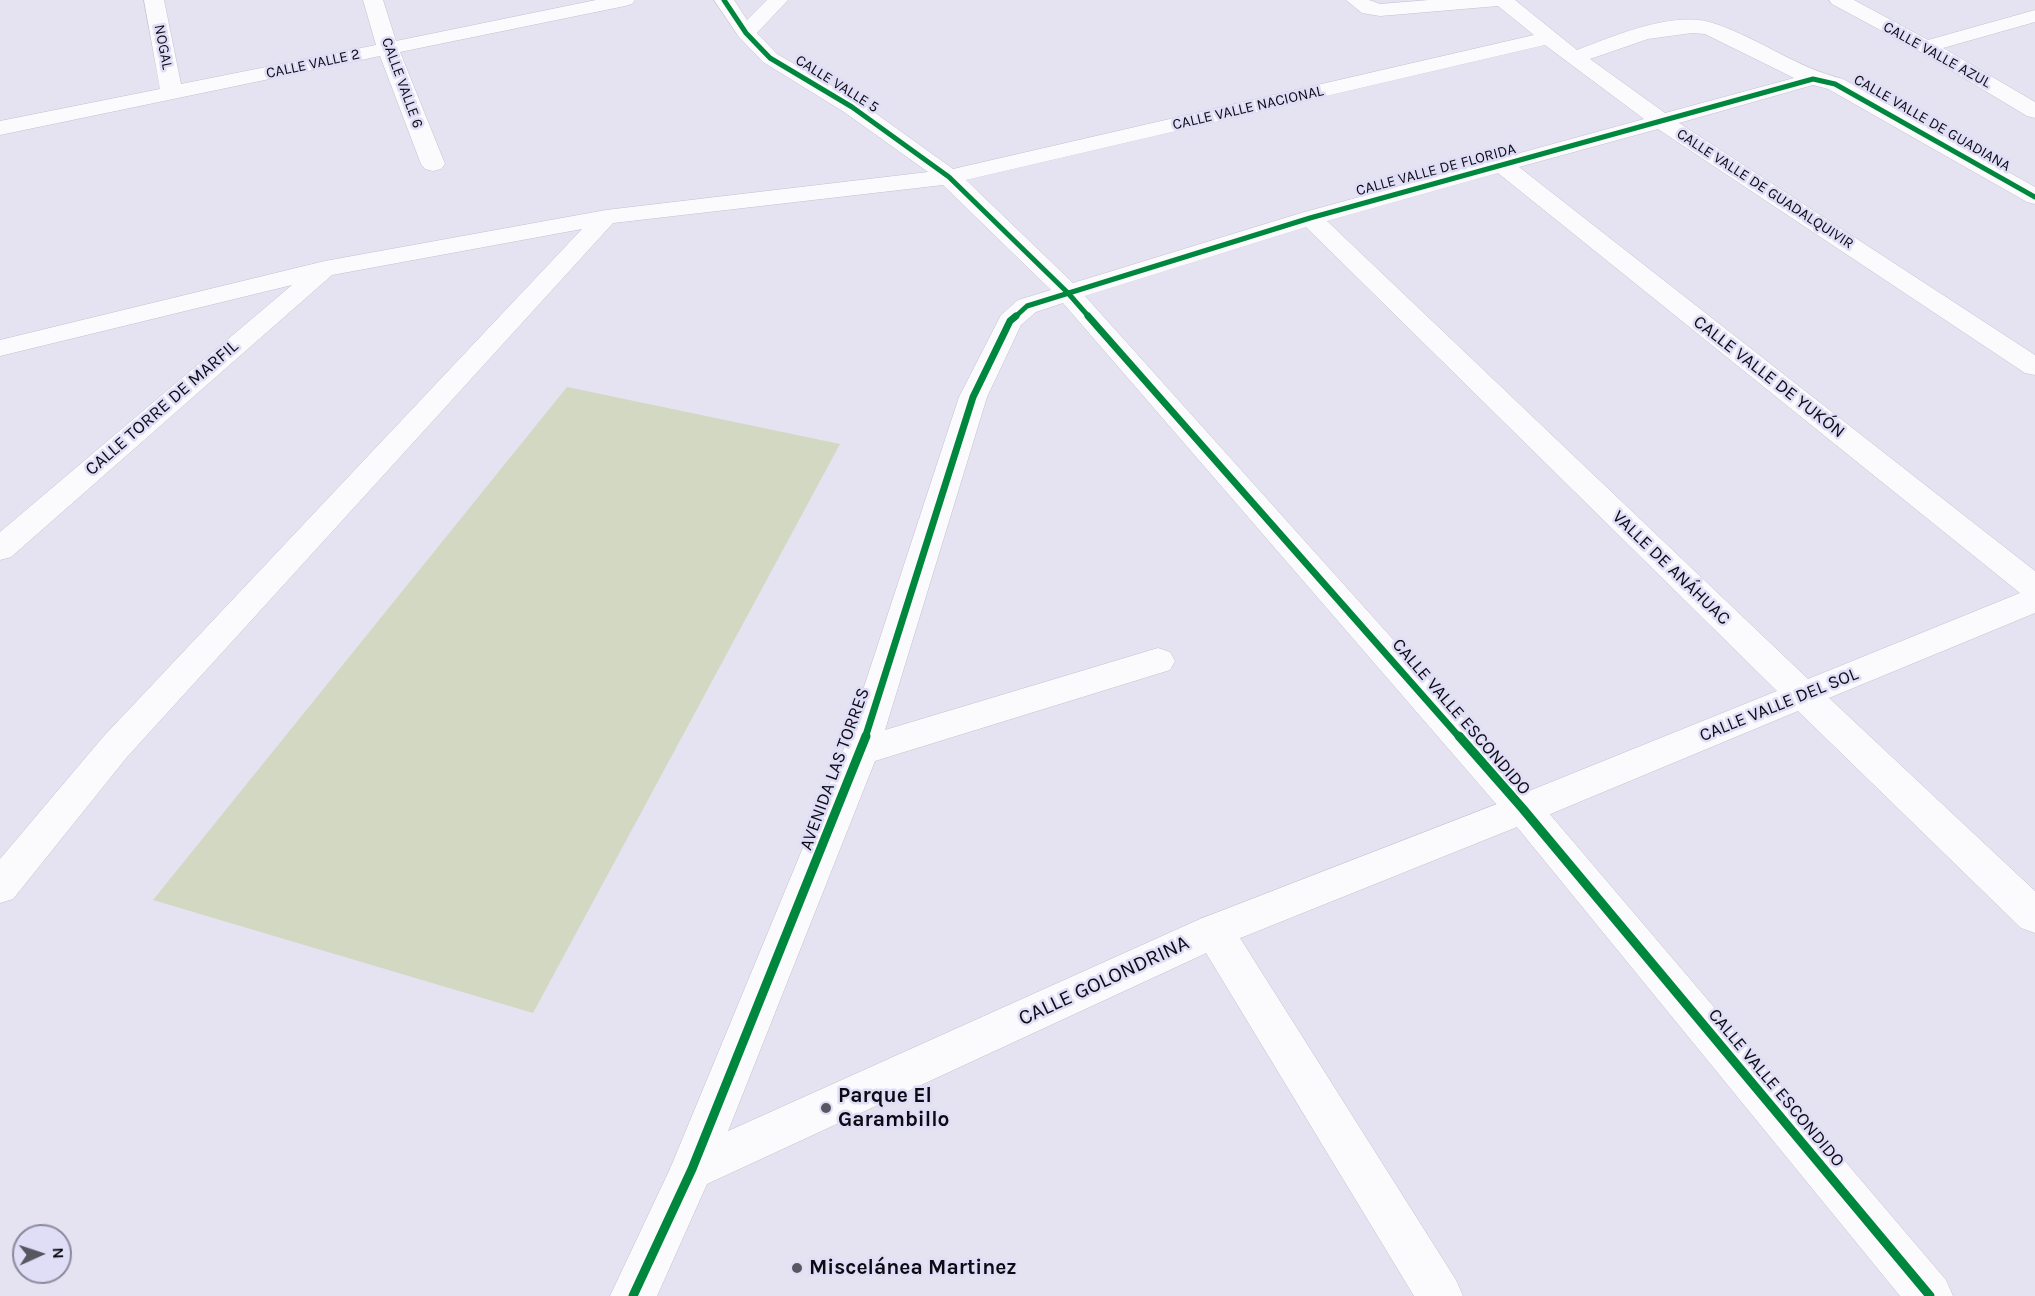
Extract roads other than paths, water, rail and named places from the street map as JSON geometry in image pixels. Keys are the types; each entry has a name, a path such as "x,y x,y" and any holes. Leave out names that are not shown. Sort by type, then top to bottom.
{"street":[{"name":"NOGAL","path":"154,0 172,93"},
{"name":"CALLE VALLE 6","path":"374,0 388,49 433,164"},
{"name":"CALLE VALLE 2","path":"0,128 625,0"},
{"name":"CALLE VALLE 5","path":"724,0 746,33 770,58 852,107 948,177"},
{"path":"746,33 778,0"},
{"path":"1363,4 1380,10 1502,0"},
{"name":"CALLE VALLE DE GUADALQUIVIR","path":"1502,0 1574,58 1661,121 2035,367"},
{"name":"CALLE VALLE AZUL","path":"1839,0 1926,47 2035,111"},
{"path":"1926,47 2035,16"},
{"name":"CALLE VALLE DE GUADIANA","path":"1574,58 1629,39 1679,26 1694,25 1709,28 1813,79 1835,84 2035,197"},
{"name":"CALLE VALLE NACIONAL","path":"0,348 325,269 606,217 948,177 1548,38"},
{"name":"CALLE VALLE DE FLORIDA","path":"1068,293 1310,218 1813,79"},
{"name":"CALLE VALLE DE YUKÓN","path":"1503,166 2035,588"},
{"name":"CALLE VALLE ESCONDIDO","path":"948,177 1068,293 1522,809 1930,1296"},
{"path":"0,888 115,747 606,217"},
{"name":"VALLE DE ANÁHUAC","path":"1310,218 2035,916"},
{"name":"CALLE TORRE DE MARFIL","path":"0,549 216,360 325,269"},
{"name":"AVENIDA LAS TORRES","path":"639,1290 692,1170 861,751 973,397 1010,321 1027,306 1068,293"},
{"name":"CALLE VALLE DEL SOL","path":"1522,809 2035,600"},
{"path":"861,751 1158,661"},
{"name":"CALLE GOLONDRINA","path":"692,1170 1214,931 1522,809"},
{"path":"1214,931 1440,1296"}],"place":[{"name":"Parque El Garambillo","path":"826,1108"},
{"name":"Miscelánea Martinez","path":"797,1268"}]}
